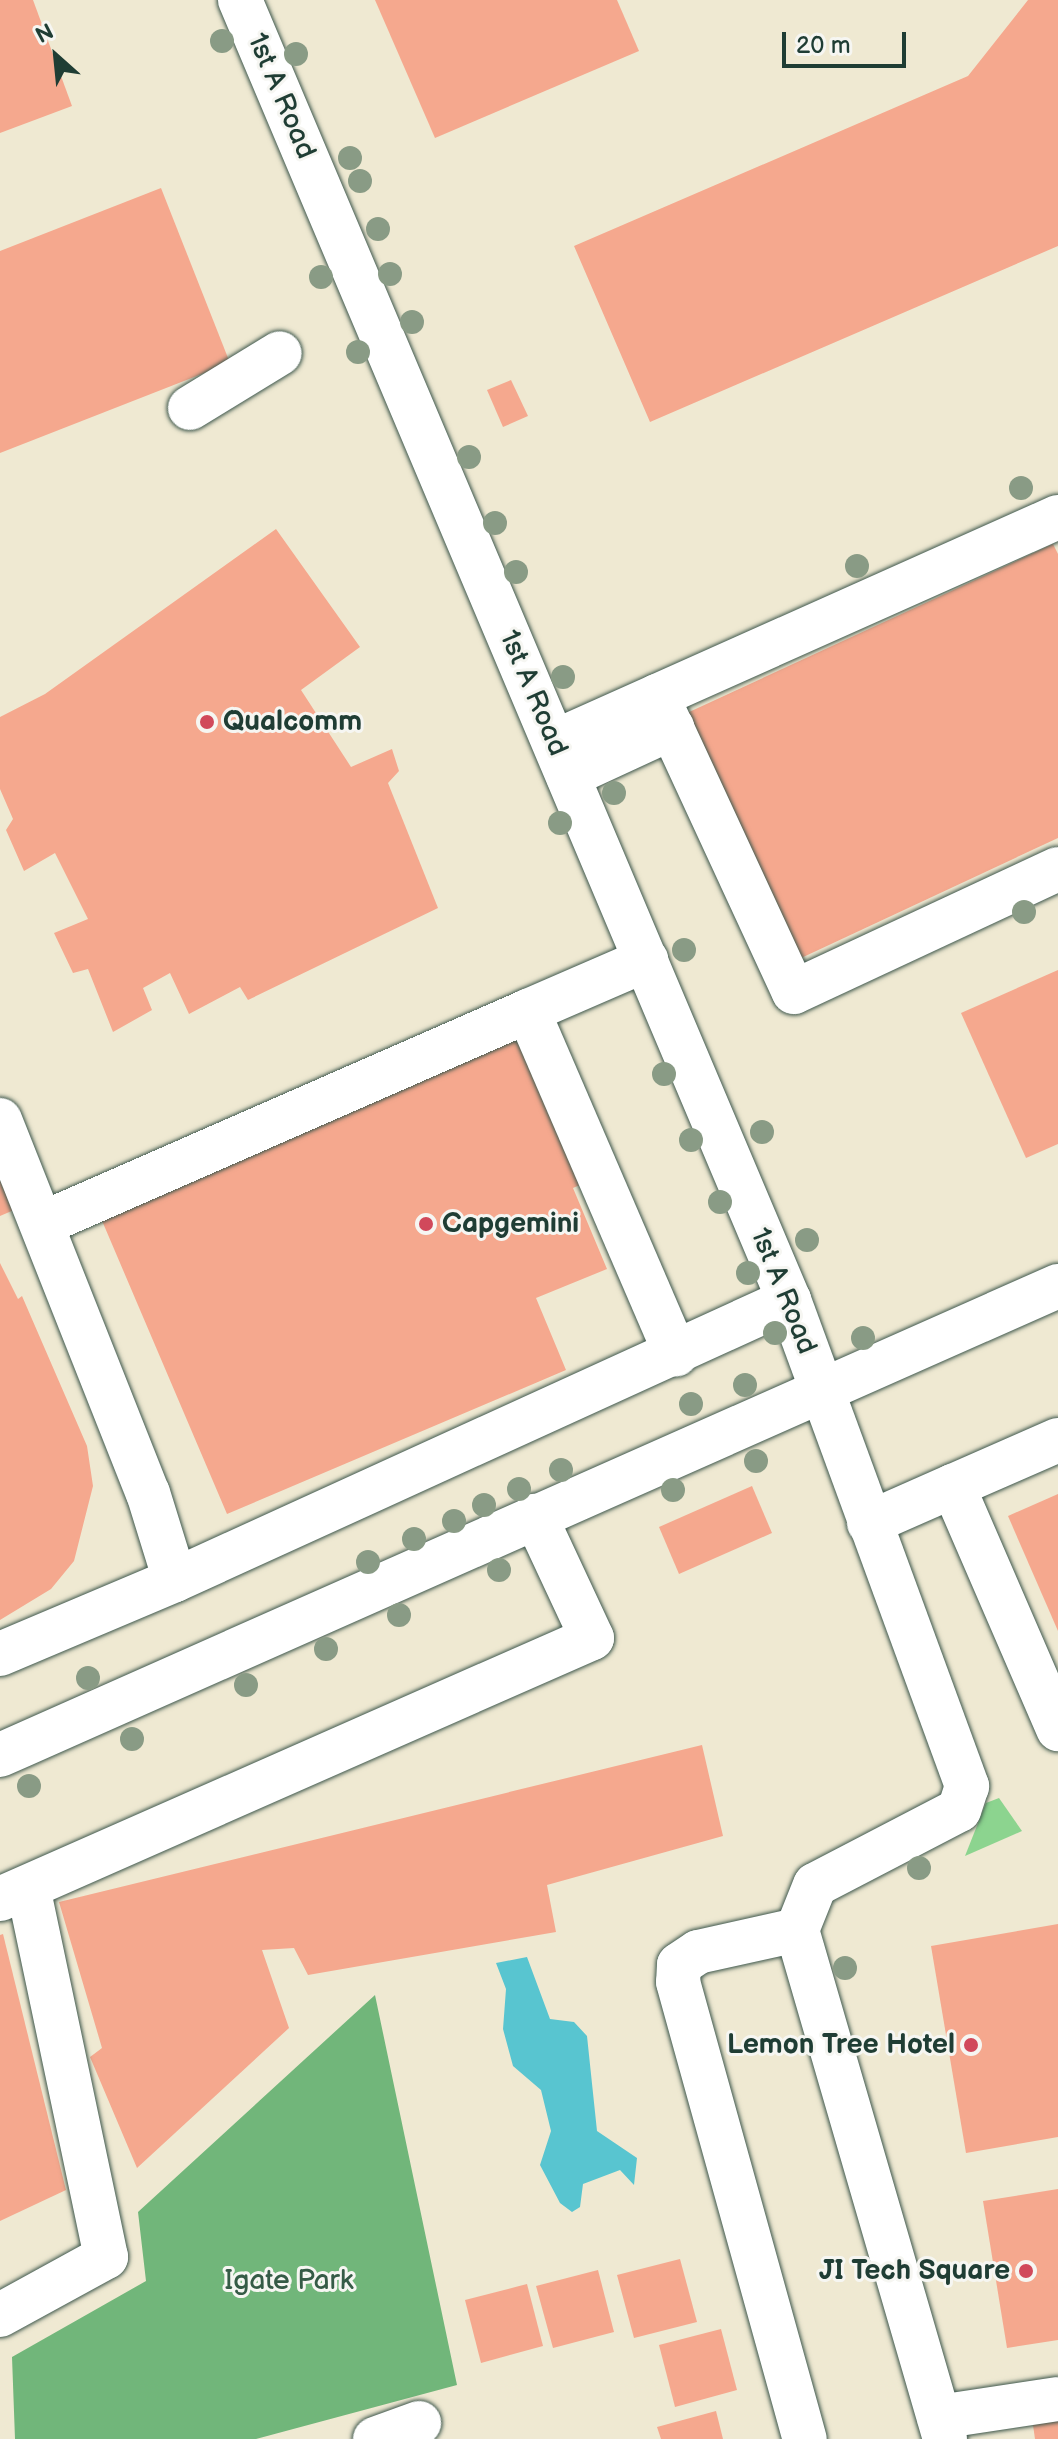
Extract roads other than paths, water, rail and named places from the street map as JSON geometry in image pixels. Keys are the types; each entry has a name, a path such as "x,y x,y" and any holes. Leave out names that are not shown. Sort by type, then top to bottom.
{"street":[{"name":"1st A Road","path":"240,0 789,1300 967,1786 959,1810 815,1885 797,1930"},
{"path":"190,408 280,353"},
{"path":"561,759 665,712 1058,517"},
{"path":"665,712 794,992 1058,869"},
{"path":"44,1223 646,960"},
{"path":"528,1011 676,1354"},
{"path":"0,1120 44,1223 170,1554 175,1580"},
{"path":"0,1755 821,1388 1058,1286"},
{"path":"0,1654 175,1580 789,1300"},
{"path":"869,1523 1058,1440"},
{"path":"953,1486 1058,1729"},
{"path":"0,2315 106,2257 14,1894 592,1638 535,1516"},
{"path":"805,2439 678,1982 679,1965 698,1952 797,1930 942,2428 1058,2399"},
{"path":"375,2439 419,2423"}],"water":[{"path":"527,1957 550,2019 574,2022 587,2036 597,2131 637,2158 634,2185 620,2170 583,2184 580,2207 572,2212 560,2203 540,2165 551,2131 541,2090 513,2066 503,2029 506,1989 496,1963"}],"place":[{"name":"Qualcomm","path":"207,722"},
{"name":"Capgemini","path":"426,1224"},
{"name":"Lemon Tree Hotel","path":"971,2045"},
{"name":"JI Tech Square","path":"1026,2271"}],"park label":[{"name":"Igate Park","path":"289,2281"}]}
